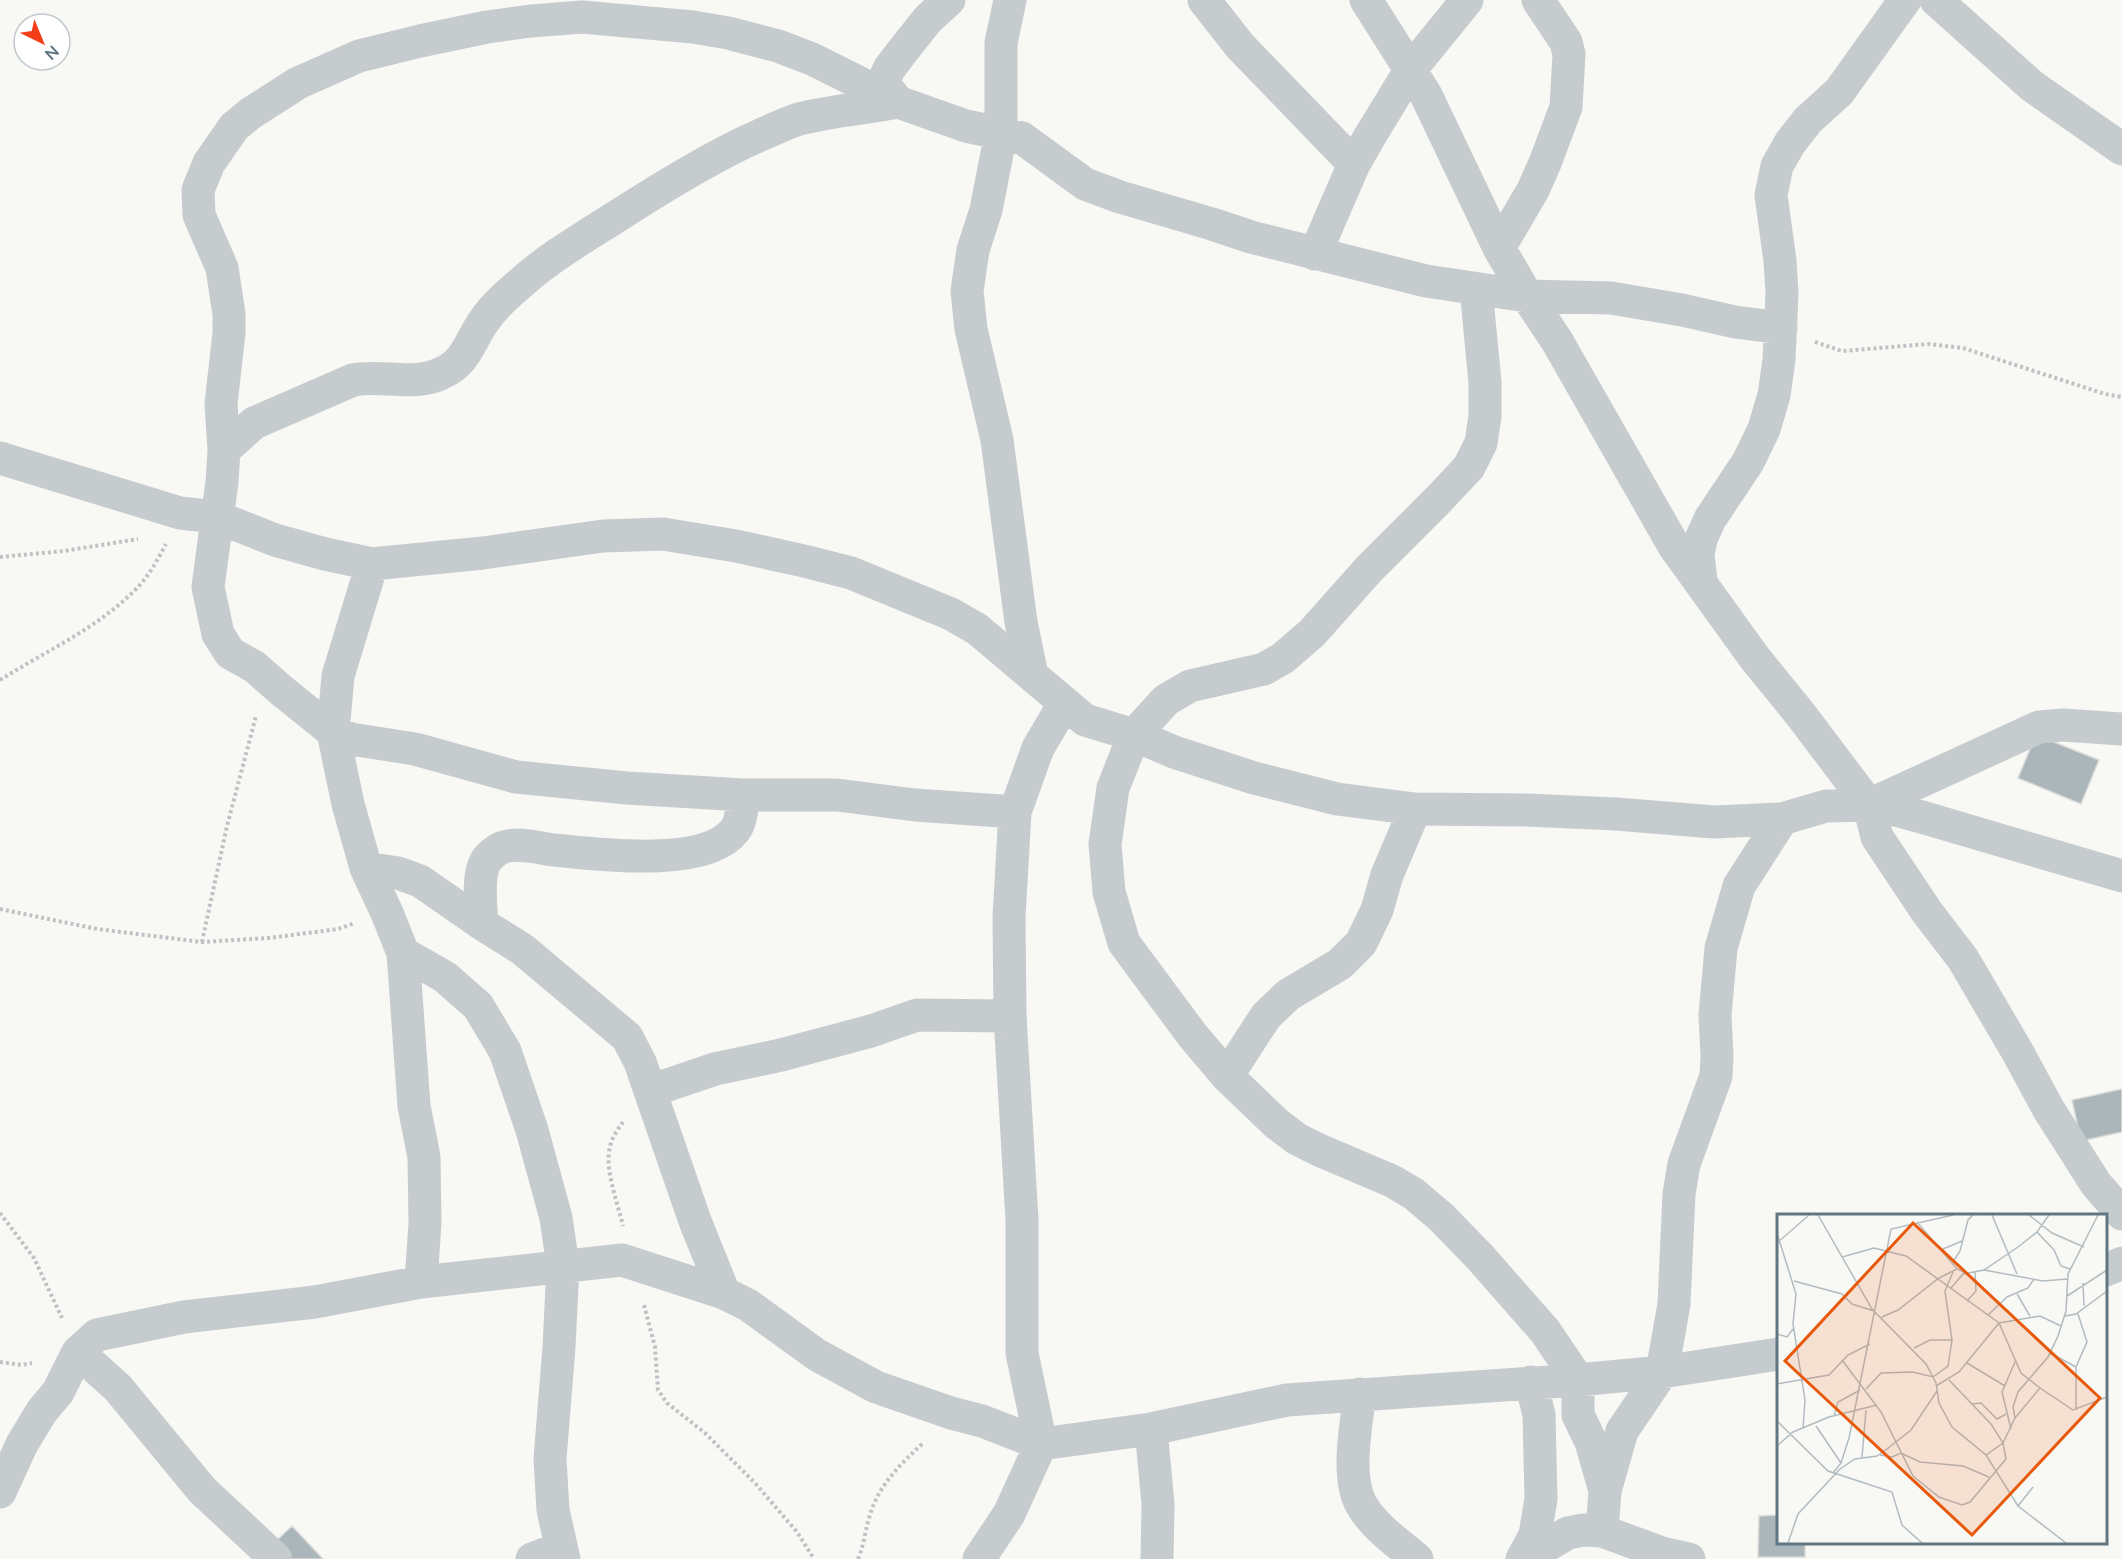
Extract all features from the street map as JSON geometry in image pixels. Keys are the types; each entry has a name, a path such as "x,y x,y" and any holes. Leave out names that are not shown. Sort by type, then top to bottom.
{"street":[{"path":"898,102 883,83 889,69 928,19 949,0"},
{"path":"1010,0 1001,43 1001,133 986,210 973,250 967,291 971,329 997,440 1021,622 1032,675"},
{"path":"1204,0 1240,46 1354,164"},
{"path":"1366,0 1411,69 1445,134 1499,248 1557,341 1674,546 1754,657 1869,805 1877,837 1963,959 2049,1110 2096,1185 2122,1214"},
{"path":"1315,254 1354,164 1411,69 1467,0"},
{"path":"1499,248 1533,190 1566,107 1569,54 1566,42 1538,0"},
{"path":"1701,581 1698,555 1701,538 1710,519 1748,462 1764,429 1774,395 1779,360 1782,293 1771,195 1777,166 1790,143 1808,120 1839,92 1905,0"},
{"path":"1936,0 2032,86 2122,149"},
{"path":"1015,812 915,805 837,795 743,795 627,788 516,777 415,749 351,739 333,732 255,667 230,653 216,627 208,587 224,450 221,405 230,333 228,295 219,261 199,215 198,190 209,163 234,127 251,113 298,83 359,56 420,41 487,27 582,17 693,27 778,46 812,59 898,102 966,126 1023,138 1086,184 1120,198 1251,237 1426,281 1527,296 1611,298 1781,328"},
{"path":"224,450 254,423 353,380 364,377 427,378 446,372 467,352 483,321 504,297 527,277 671,182 733,148 800,119 898,102"},
{"path":"1476,289 1485,382 1485,416 1481,443 1469,466 1369,569 1312,633 1283,658 1264,669 1190,686 1166,700 1134,735 1113,788 1105,844 1112,902 1124,943 1193,1036 1227,1076 1277,1124 1298,1139 1392,1181 1414,1194 1442,1217 1519,1299 1545,1331 1578,1380 1578,1415 1591,1442 1605,1491"},
{"path":"0,458 180,513 217,517 275,540 372,564 483,553 603,536 663,534 726,544 851,573 923,601 977,629 1084,720 1134,735 1174,752 1254,778 1337,799 1415,809 1582,812 1714,822 1782,819 1826,806 1869,805 1907,813 2122,876"},
{"path":"372,564 338,676 333,732 348,804 366,868 403,954 414,1106 424,1157 425,1223 421,1282"},
{"path":"979,1559 1009,1514 1041,1444 1022,1353 1022,1220 1010,1016 1009,917 1015,812 1038,748 1064,704"},
{"path":"1869,805 2039,727 2063,725 2122,729"},
{"path":"482,924 480,899 482,876 487,858 503,847 520,846 614,856 673,855 694,851 716,844 736,829 743,795"},
{"path":"1227,1076 1266,1016 1288,995 1340,964 1361,943 1377,910 1387,875 1415,809"},
{"path":"1602,1531 1605,1491 1622,1431 1662,1372 1674,1304 1679,1194 1684,1164 1716,1076 1718,1056 1715,1015 1721,948 1739,886 1782,819"},
{"path":"366,868 398,873 420,881 522,949 627,1037 640,1062 666,1131 695,1221 724,1293"},
{"path":"403,954 445,977 478,1006 505,1051 532,1130 556,1218 563,1266 550,1459 554,1510 552,1555"},
{"path":"650,1090 715,1069 781,1055 871,1031 917,1015 1010,1016"},
{"path":"0,1492 22,1444 42,1411 58,1392 78,1352 97,1335 184,1317 315,1302 421,1282 563,1266 627,1262 724,1293 748,1305 817,1355 876,1387 951,1413 982,1420 1041,1444 1151,1429 1287,1400 1578,1380 1662,1372 1777,1354"},
{"path":"2107,1270 2122,1263"},
{"path":"78,1352 118,1388 202,1490 276,1559"},
{"path":"1523,1559 1535,1534 1541,1499 1539,1415 1531,1382"},
{"path":"1360,1394 1354,1476 1357,1494 1367,1514 1417,1559"},
{"path":"1151,1429 1158,1504 1157,1559"},
{"path":"1523,1559 1568,1533 1583,1530 1602,1531 1671,1557"}],"path":[{"path":"1781,328 1842,351 1929,344 1963,348 2105,394 2122,397"},
{"path":"0,680 94,624 120,604 151,570 180,513"},
{"path":"0,557 64,551 139,539"},
{"path":"202,942 227,826 250,735 268,678"},
{"path":"0,909 97,929 202,942 268,938 338,929 387,913"},
{"path":"650,1090 625,1118 609,1148 610,1170 624,1227 627,1262 655,1347 658,1390 667,1403 705,1433 755,1483 797,1532 814,1559"},
{"path":"0,1213 34,1258 78,1352"},
{"path":"858,1559 869,1516 880,1489 891,1473 951,1413"}],"building":[{"path":"2036,735 2099,760 2081,804 2018,778"},
{"path":"2122,1089 2122,1132 2081,1141 2072,1100"},
{"path":"1777,1515 1777,1544 1805,1544 1805,1557 1758,1557 1759,1516"},
{"path":"292,1526 323,1559 289,1559 274,1543"}]}
